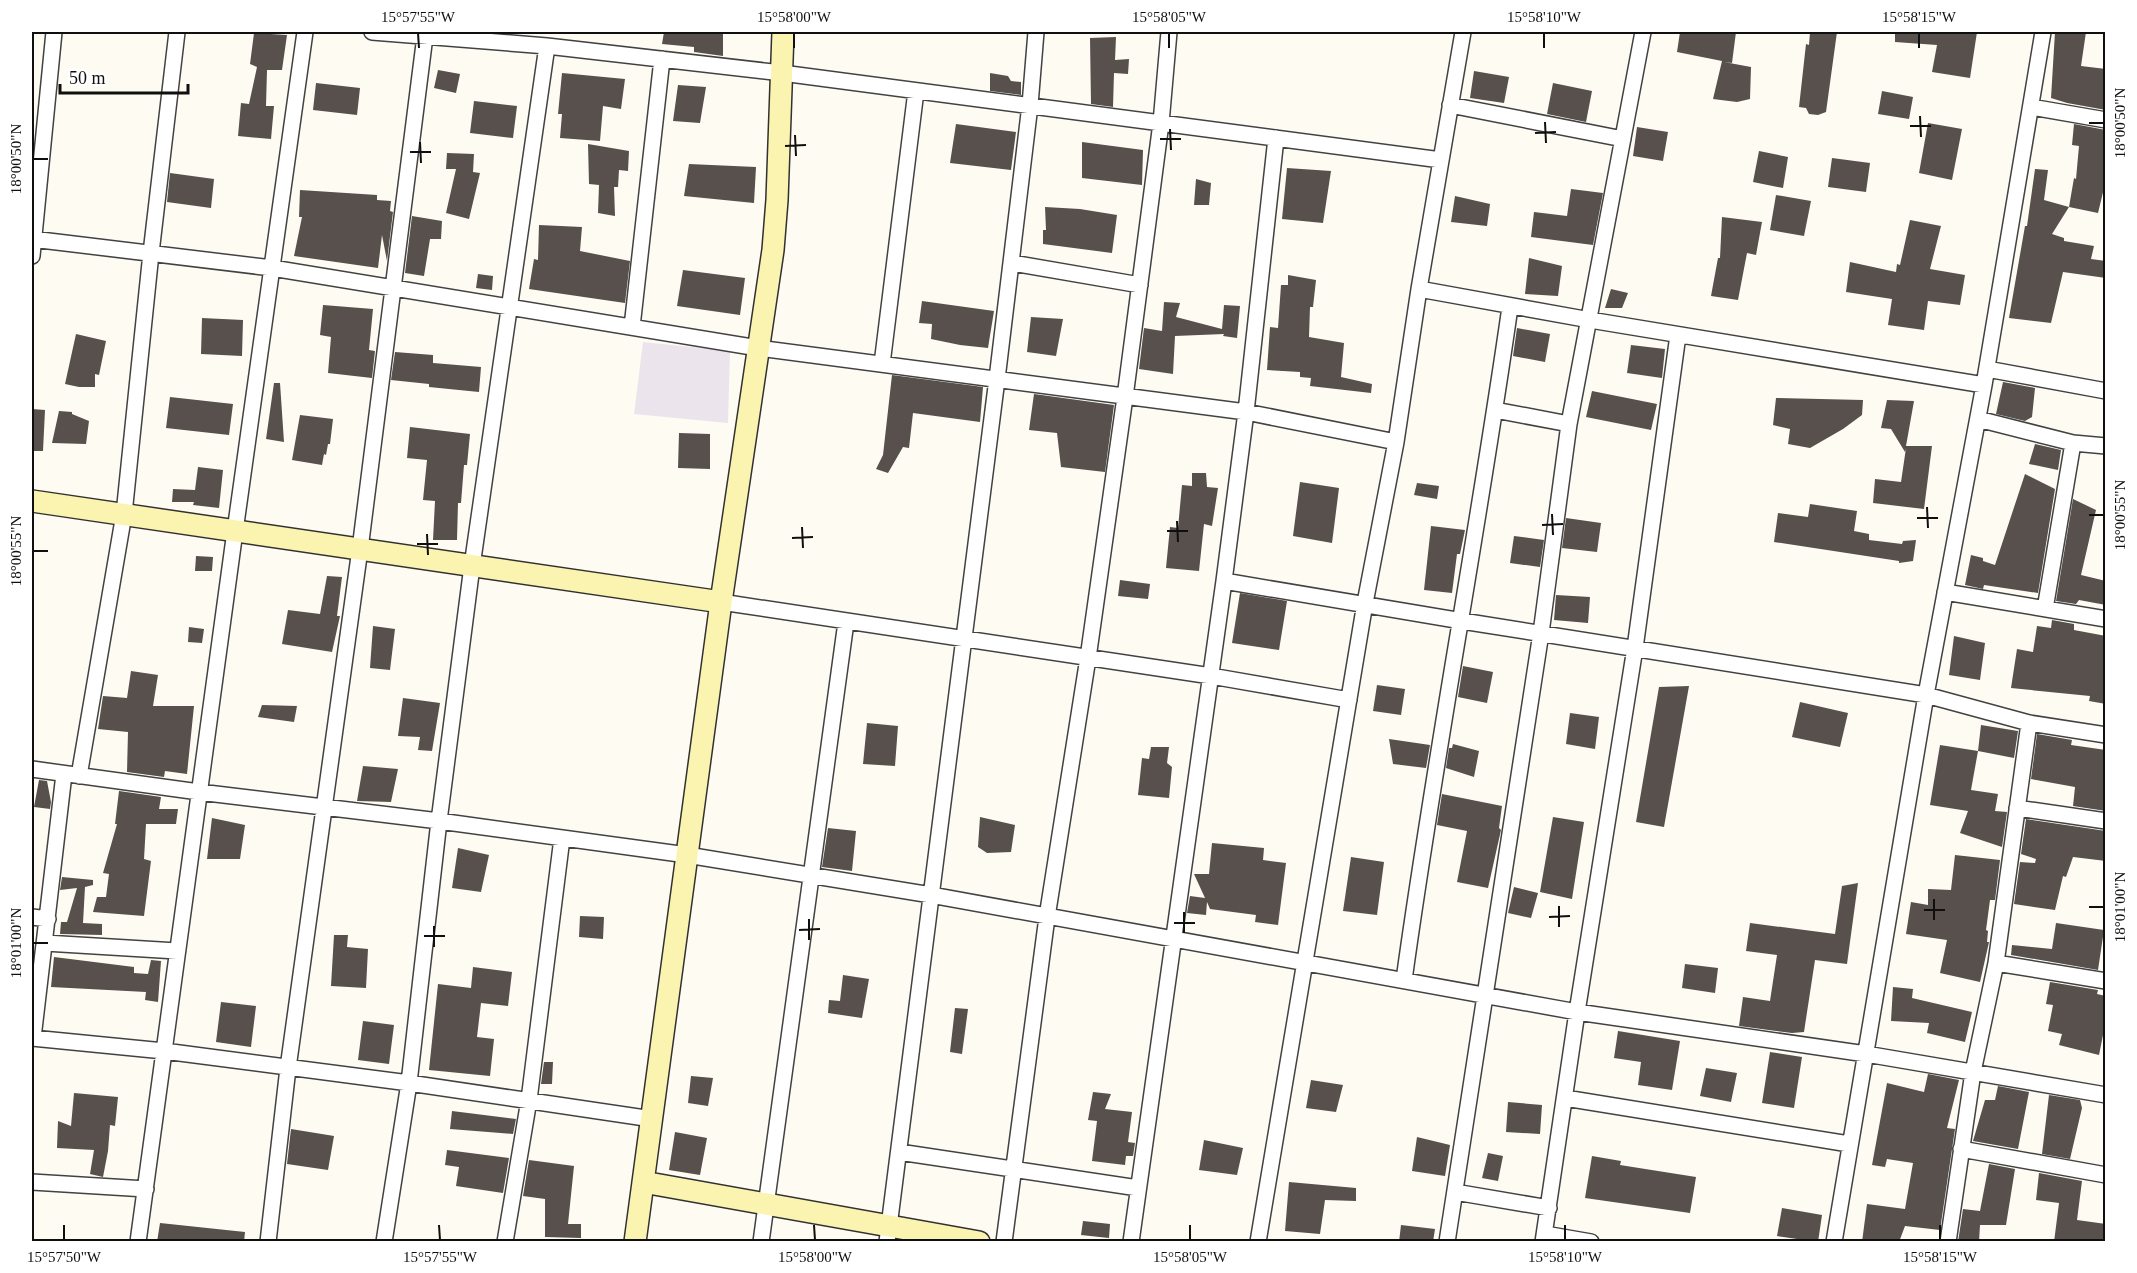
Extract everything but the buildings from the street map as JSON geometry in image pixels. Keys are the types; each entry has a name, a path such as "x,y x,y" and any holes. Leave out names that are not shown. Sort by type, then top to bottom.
{"street":[{"path":"32,256 54,32"},
{"path":"177,32 124,514 72,775 48,920 32,1038 164,1051 408,1083 652,1119"},
{"path":"138,1242 305,32"},
{"path":"372,32 547,46 782,73 1441,160"},
{"path":"635,1242 721,602 773,250 783,32"},
{"path":"888,1234 998,379 1030,105 1036,32"},
{"path":"1005,1242 1047,917 1088,658 1125,397 1161,123 1169,32"},
{"path":"1258,1242 1365,603 1396,442 1419,289 1463,32"},
{"path":"1447,1242 1541,633 1569,424 1643,32"},
{"path":"1834,1242 1926,695 1987,369 2043,32"},
{"path":"268,1242 288,1068 360,549 425,36"},
{"path":"384,1242 408,1083 472,566 547,46"},
{"path":"632,327 662,59"},
{"path":"882,364 916,90"},
{"path":"1450,105 1623,139"},
{"path":"2031,107 2106,120"},
{"path":"1131,1242 1224,580 1246,412 1276,138"},
{"path":"33,239 272,268 758,348 1246,412 1396,442"},
{"path":"1012,263 1140,285"},
{"path":"1419,289 1510,307 1984,385"},
{"path":"1404,980 1421,857 1462,621 1510,307"},
{"path":"1591,1242 1544,1238 1577,1012 1635,648 1677,335"},
{"path":"1987,369 2106,391"},
{"path":"1496,410 1569,424"},
{"path":"1978,419 2073,444 2106,446"},
{"path":"2045,609 2073,444"},
{"path":"32,501 1211,676 1349,700"},
{"path":"1224,580 1462,621 1926,695 2029,723 2106,735"},
{"path":"1945,592 2106,619"},
{"path":"761,1242 846,622"},
{"path":"1948,1242 1973,1072 1996,963 2029,723"},
{"path":"32,769 687,855 931,895 1577,1012 1866,1054 2106,1095"},
{"path":"2018,808 2106,821"},
{"path":"505,1242 529,1100 562,838"},
{"path":"32,917 48,920"},
{"path":"45,943 177,951"},
{"path":"1996,963 2106,981"},
{"path":"1565,1098 1849,1143"},
{"path":"1961,1149 2106,1175"},
{"path":"899,1152 1138,1188"},
{"path":"32,1182 146,1189"},
{"path":"643,1182 765,1204 888,1234 980,1242"},
{"path":"1455,1192 1549,1208"}],"shaded area":[{"path":"643,342 730,351 728,423 634,414"}]}
